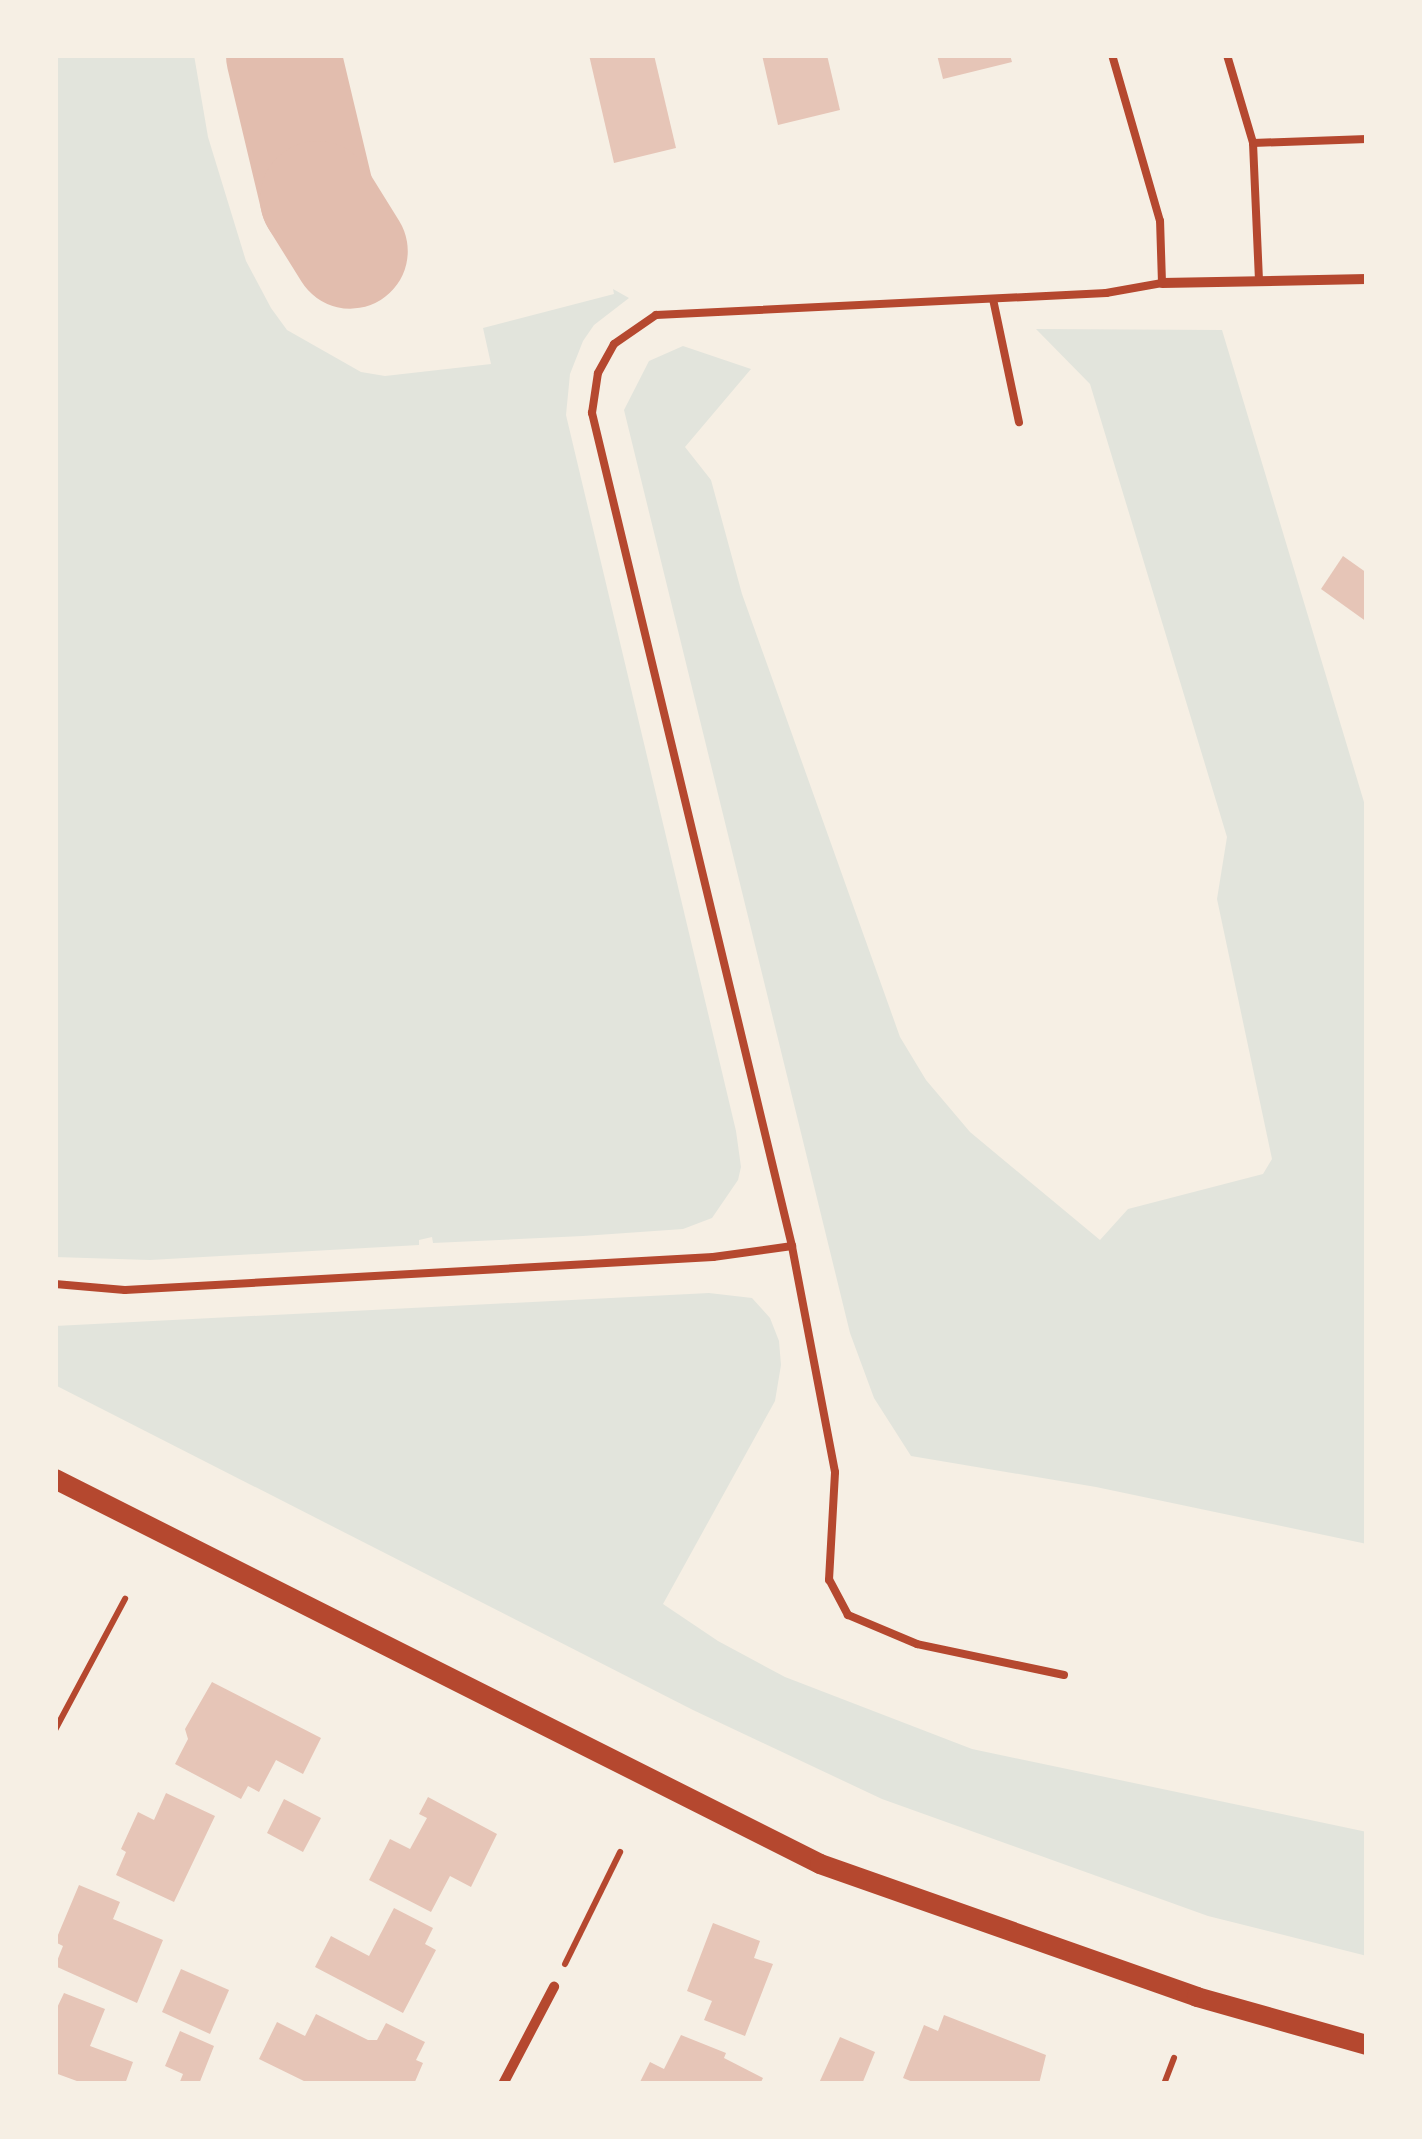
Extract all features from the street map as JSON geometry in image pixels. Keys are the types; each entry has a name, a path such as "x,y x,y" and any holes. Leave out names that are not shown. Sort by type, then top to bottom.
{"main road":[{"path":"55,1479 820,1864 1197,1996 1367,2045"}],"street":[{"path":"1162,283 1367,279"},
{"path":"503,2084 554,1988"}],"lane":[{"path":"1064,1675 917,1644 848,1615 829,1580 836,1472 792,1246 592,413 598,373 614,344 656,314 1106,293 1162,283 1160,221 1112,55"},
{"path":"1226,55 1253,144 1259,281"},
{"path":"1253,144 1367,139"},
{"path":"993,298 1019,422"},
{"path":"55,1284 125,1290 713,1257 792,1246"}],"path":[{"path":"55,1730 124,1599"},
{"path":"554,1988 620,1852"},
{"path":"1164,2084 1174,2058"}],"shaded area":[{"path":"55,55 194,55 208,137 246,261 287,330 361,372 385,376 491,364 483,328 614,294 613,289 629,298 594,325 583,341 570,374 566,415 736,1131 741,1167 738,1180 712,1218 683,1229 583,1236 433,1243 432,1237 419,1240 419,1245 150,1260 55,1257"},
{"path":"1036,329 1222,330 1367,812 1367,1544 1096,1487 911,1456 874,1398 850,1333 624,410 649,361 683,346 751,369 685,447 711,480 742,594 900,1037 926,1080 970,1132 1100,1240 1128,1209 1263,1174 1272,1159 1217,899 1227,837 1090,384"},
{"path":"709,1293 752,1298 770,1318 779,1341 781,1365 775,1401 663,1604 718,1641 785,1677 972,1749 1367,1832 1367,1956 1208,1916 882,1799 693,1710 55,1385 55,1326"}],"building":[{"path":"589,55 654,55 676,148 614,163"},
{"path":"762,55 827,55 840,110 778,125"},
{"path":"937,55 1010,55 1012,62 943,79"},
{"path":"1343,556 1367,573 1367,622 1321,589"},
{"path":"212,1682 321,1738 303,1774 276,1760 259,1792 248,1786 241,1799 175,1764 188,1739 185,1729"},
{"path":"166,1793 215,1816 174,1902 116,1875 126,1852 121,1849 138,1812 154,1820"},
{"path":"428,1797 497,1834 471,1887 450,1876 431,1912 369,1880 390,1839 410,1849 427,1818 419,1814"},
{"path":"284,1799 321,1818 303,1852 267,1833"},
{"path":"79,1885 120,1902 113,1919 163,1940 137,2003 55,1966 63,1946 55,1942"},
{"path":"394,1908 433,1928 425,1944 436,1950 403,2013 315,1967 331,1936 369,1956"},
{"path":"713,1923 760,1941 754,1958 773,1964 745,2036 704,2020 712,2001 687,1991"},
{"path":"181,1969 229,1990 210,2034 162,2012"},
{"path":"64,1993 105,2009 90,2046 133,2062 125,2084 85,2084 55,2073 55,2012"},
{"path":"316,2014 368,2040 377,2040 386,2023 425,2042 416,2060 423,2063 414,2084 310,2084 259,2059 277,2022 305,2036"},
{"path":"944,2015 1046,2055 1039,2084 918,2084 903,2078 924,2025 938,2031"},
{"path":"180,2031 214,2046 199,2084 179,2084 183,2074 165,2066"},
{"path":"681,2035 726,2053 724,2058 763,2078 760,2084 639,2084 650,2062 664,2069"},
{"path":"840,2037 875,2052 862,2084 819,2083"}],"taxiway":[{"path":"283,55 317,198 350,251"}]}
